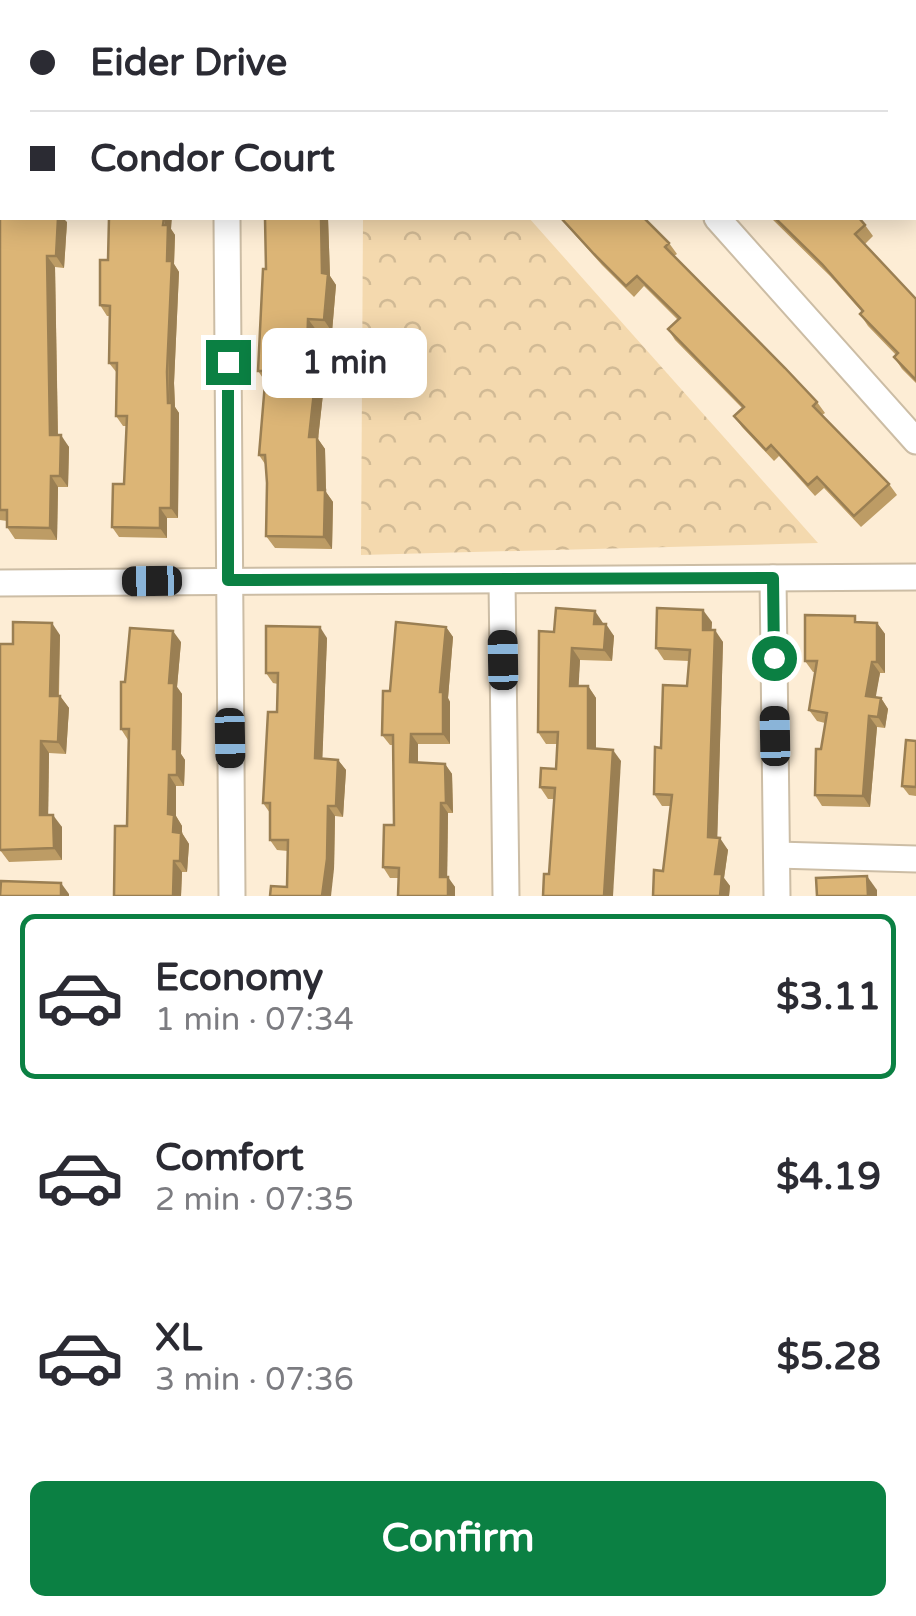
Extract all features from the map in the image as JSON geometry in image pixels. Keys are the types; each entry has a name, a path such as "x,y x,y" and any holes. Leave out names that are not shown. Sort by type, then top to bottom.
{"street":[{"path":"227,220 232,896"},
{"path":"719,220 916,441"},
{"path":"0,583 916,577"},
{"path":"773,578 777,896"},
{"path":"502,581 506,896"},
{"path":"777,855 916,859"}],"green space":[{"path":"363,220 531,220 818,543 361,555"}],"building":[{"path":"0,220 58,220 56,256 47,256 50,435 61,435 60,476 51,476 50,528 7,527 7,510 0,510"},
{"path":"109,220 164,220 163,225 168,225 167,261 172,261 167,372 168,403 172,403 171,508 160,508 160,528 112,527 113,484 124,484 127,416 116,416 117,363 109,363 110,306 100,305 100,260 108,260"},
{"path":"265,220 321,220 322,273 328,274 324,320 308,319 306,382 315,383 309,437 317,437 318,490 325,490 324,537 266,536 265,455 259,455 266,371 258,371 266,269"},
{"path":"563,220 646,220 669,243 665,247 785,368 817,402 813,406 889,484 854,516 817,477 808,485 771,445 766,450 734,416 744,407 668,329 680,318 637,276 626,286"},
{"path":"777,220 861,220 865,225 855,234 916,299 916,380 894,357 898,353 860,314 863,311"},
{"path":"556,608 595,611 594,624 606,624 604,650 572,648 570,686 588,686 588,748 613,750 604,896 543,896 544,874 549,874 555,788 540,787 541,768 556,769 558,732 538,732 539,631 554,632"},
{"path":"657,608 703,610 703,630 715,630 708,837 720,838 715,874 722,874 720,896 653,896 654,870 663,871 672,795 654,794 655,747 661,748 663,685 687,686 690,650 656,648"},
{"path":"805,615 855,616 855,622 877,623 877,662 872,662 866,696 881,698 878,717 869,716 863,796 815,795 816,749 821,749 827,713 809,710 817,661 805,661"},
{"path":"13,622 52,623 50,696 60,696 58,742 41,741 40,815 53,815 54,848 0,850 0,644 13,644"},
{"path":"396,622 446,627 440,692 443,734 411,734 410,762 445,764 440,877 448,877 448,896 398,896 399,868 383,867 384,825 394,825 393,735 382,735 383,691 390,691"},
{"path":"266,626 320,627 315,758 338,760 336,806 328,806 322,896 270,896 271,886 287,887 288,840 270,840 270,803 263,803 268,712 277,712 278,673 266,673"},
{"path":"130,628 173,631 169,683 174,683 173,749 177,749 177,775 169,775 168,814 174,815 173,832 181,833 180,861 174,861 173,896 114,896 115,826 127,826 129,729 121,729 121,682 125,682"},
{"path":"906,740 916,741 916,787 902,786"},
{"path":"867,876 868,896 817,896 816,878"},
{"path":"1,881 61,883 61,896 0,896"}],"route":[{"path":"228,362 228,580 773,578 774,658"}]}
